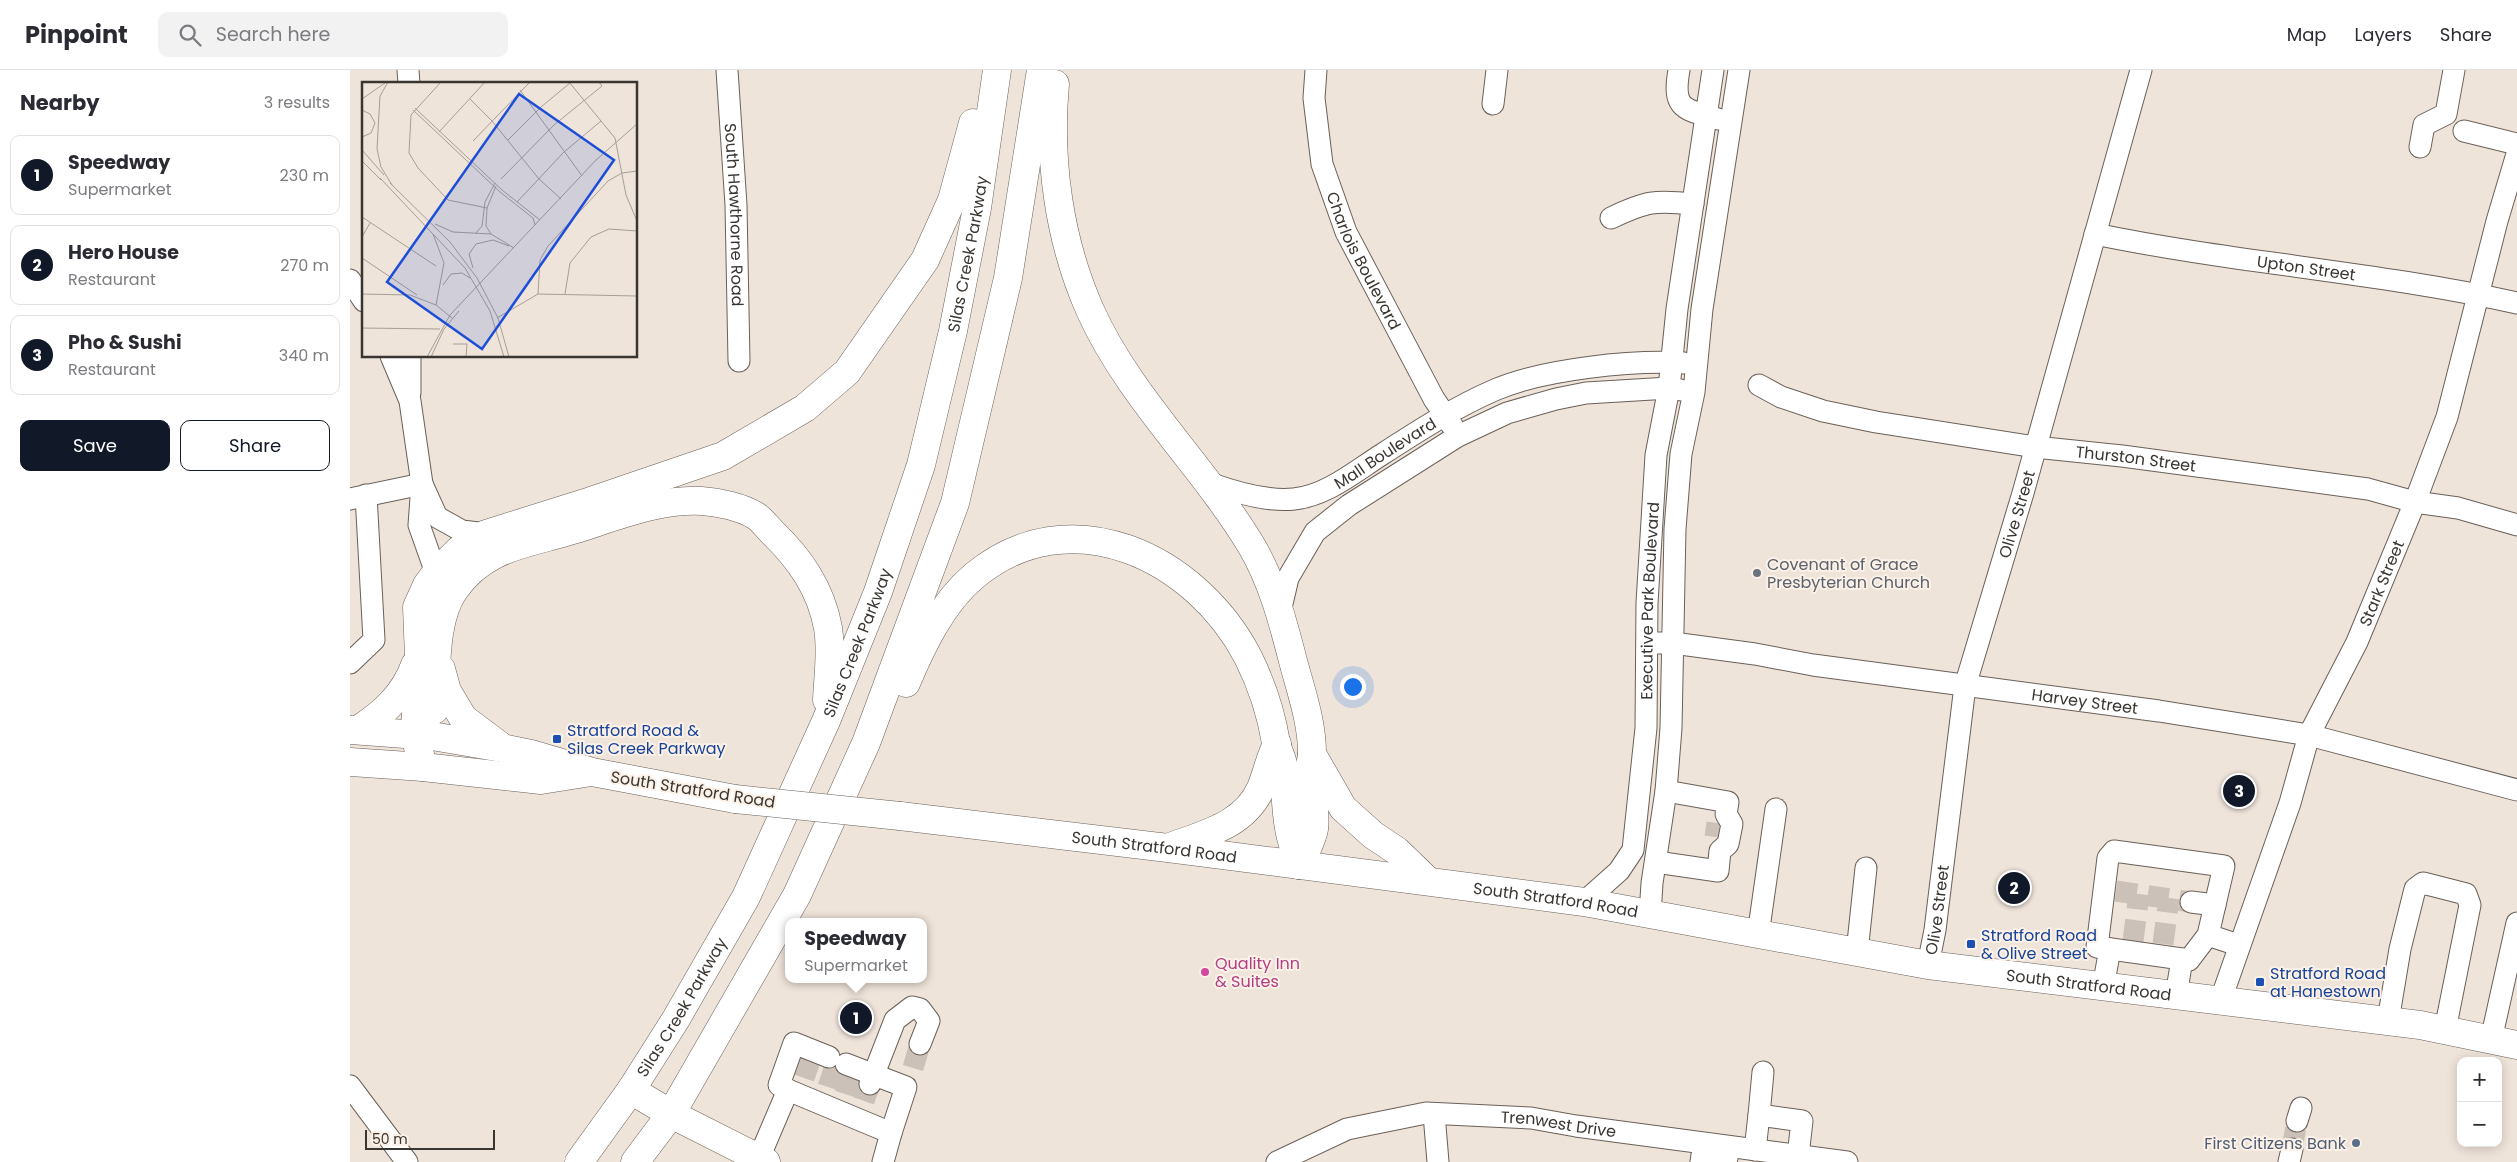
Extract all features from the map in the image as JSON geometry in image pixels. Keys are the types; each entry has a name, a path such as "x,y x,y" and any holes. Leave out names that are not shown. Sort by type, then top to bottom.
{"main road":[{"path":"502,748 459,712 428,658 417,607 427,585 459,550 486,534 724,456 805,408 847,372 907,288 925,260 940,229 961,171 983,70"},
{"name":"Silas Creek Parkway","path":"579,1162 631,1090 676,1019 746,896 826,721 878,592 921,465 966,270 997,70"},
{"path":"635,1162 670,1114 797,895 866,743 955,503 1008,278 1042,70"},
{"path":"1057,70 1053,109 1056,185 1063,226 1076,272 1090,309 1128,377 1209,484 1252,547 1280,612 1306,709 1312,754 1310,770 1314,829 1299,865"},
{"path":"423,767 428,658 439,622 454,589 476,566 492,554 632,511 670,503 702,501 725,505 755,516 779,539 807,571 820,598 828,629 826,721"},
{"path":"866,743 898,701 924,644 940,616 973,578 991,563 1027,545 1042,541 1082,538 1104,542 1151,559 1175,575 1204,599 1227,625 1253,666 1271,714 1276,744 1282,762 1289,830 1299,865"},
{"path":"354,730 383,713 401,694 411,677 428,658"},
{"name":"South Stratford Road","path":"354,730 423,735 502,748 531,754 592,772 735,799 900,816 1168,848 1584,902 1650,916 1928,965 2388,1021 2504,1042"},
{"path":"1168,848 1233,822 1244,812 1261,788 1276,744"},
{"path":"1312,754 1343,808 1373,835 1397,851 1428,881"},
{"name":"South Stratford Road","path":"350,762 423,767 542,780 592,772"},
{"path":"631,1090 670,1114 762,1160"}],"street":[{"name":"South Hawthorne Road","path":"727,70 736,205 739,360"},
{"name":"Charlois Boulevard","path":"1316,70 1314,98 1322,164 1346,232 1445,416 1458,436"},
{"path":"1493,104 1497,70"},
{"path":"1679,70 1676,93 1680,104 1706,116 1731,123"},
{"name":"Executive Park Boulevard","path":"1584,902 1619,871 1634,850 1646,737 1647,603 1655,473 1669,388 1682,279 1713,70"},
{"name":"Executive Park Boulevard","path":"1650,916 1652,883 1666,791 1671,728 1676,529 1681,454 1694,392 1706,283 1739,70"},
{"name":"Olive Street","path":"1928,965 1935,930 1965,686 2023,493 2141,70"},
{"path":"2420,147 2424,125 2446,114 2454,70"},
{"path":"2464,130 2517,144"},
{"name":"Stark Street","path":"2220,1002 2238,945 2290,803 2309,735 2357,642 2415,502 2446,417 2477,294 2517,154"},
{"path":"1612,218 1639,204 1660,201 1693,204"},
{"name":"Upton Street","path":"2095,234 2164,248 2477,294 2517,303"},
{"path":"1682,279 1706,283"},
{"path":"350,280 362,298"},
{"path":"392,358 410,401"},
{"path":"410,358 410,401 422,484 419,525 436,573"},
{"name":"Mall Boulevard","path":"1209,484 1244,494 1294,499 1335,486 1445,416 1498,389 1554,374 1629,364 1696,364"},
{"path":"1554,374 1556,399"},
{"name":"Thurston Street","path":"1759,386 1781,397 1823,412 1918,426 1953,436 2131,457 2368,489 2415,502 2458,508 2517,525"},
{"name":"Mall Boulevard","path":"1280,612 1288,578 1315,532 1349,505 1458,436 1508,413 1556,399 1586,393 1669,388 1694,392"},
{"path":"422,484 438,516 462,532 486,534"},
{"path":"350,663 374,640 358,497 422,484"},
{"name":"Harvey Street","path":"1648,643 1674,642 1813,665 2159,711 2309,735 2517,790"},
{"path":"1656,862 1718,871 1720,831 1728,802 1666,791"},
{"path":"1758,935 1776,810"},
{"path":"2114,851 2224,866 2215,905 2208,935 2189,960 2168,953 2132,946 2110,949 2097,948 2110,890 2108,858 2114,851"},
{"path":"1857,952 1866,868"},
{"path":"2388,1021 2400,949 2416,889 2423,884 2466,894 2470,906 2445,1030"},
{"path":"2191,902 2215,905"},
{"path":"2504,1042 2517,923"},
{"path":"2208,935 2238,945"},
{"path":"2103,987 2110,949"},
{"path":"2168,953 2176,996"},
{"path":"762,1160 895,1020 912,1007 920,1009 929,1021 920,1044"},
{"path":"1756,1156 1764,1072"},
{"path":"835,1083 910,1077 883,1162"},
{"path":"835,1083 891,1133"},
{"path":"350,1086 407,1162"},
{"path":"1434,1114 1438,1162"},
{"name":"Trenwest Drive","path":"1277,1162 1348,1129 1403,1117 1434,1114 1531,1118 1702,1153 1798,1156 1847,1162"},
{"path":"1759,1115 1802,1121 1798,1156"}],"tunnel":[{"path":"1715,837 1717,823"},
{"path":"2116,891 2191,902"},
{"path":"2133,941 2139,894"},
{"path":"2163,944 2169,898"},
{"path":"913,1068 920,1044"},
{"path":"828,1087 837,1060"},
{"path":"804,1078 810,1061"},
{"path":"845,1094 851,1076"},
{"path":"864,1101 870,1084"},
{"path":"2292,1149 2297,1121"}],"place":[{"name":"Covenant of Grace Presbyterian Church","path":"1757,573"},
{"name":"Stratford Road & Silas Creek Parkway","path":"557,739"},
{"name":"Pho & Sushi","path":"2239,791"},
{"name":"Hero House","path":"2014,888"},
{"name":"Stratford Road & Olive Street","path":"1971,944"},
{"name":"Quality Inn & Suites","path":"1205,972"},
{"name":"Stratford Road at Hanestown","path":"2260,982"},
{"name":"Speedway","path":"856,1018"},
{"name":"First Citizens Bank","path":"2356,1143"}]}
